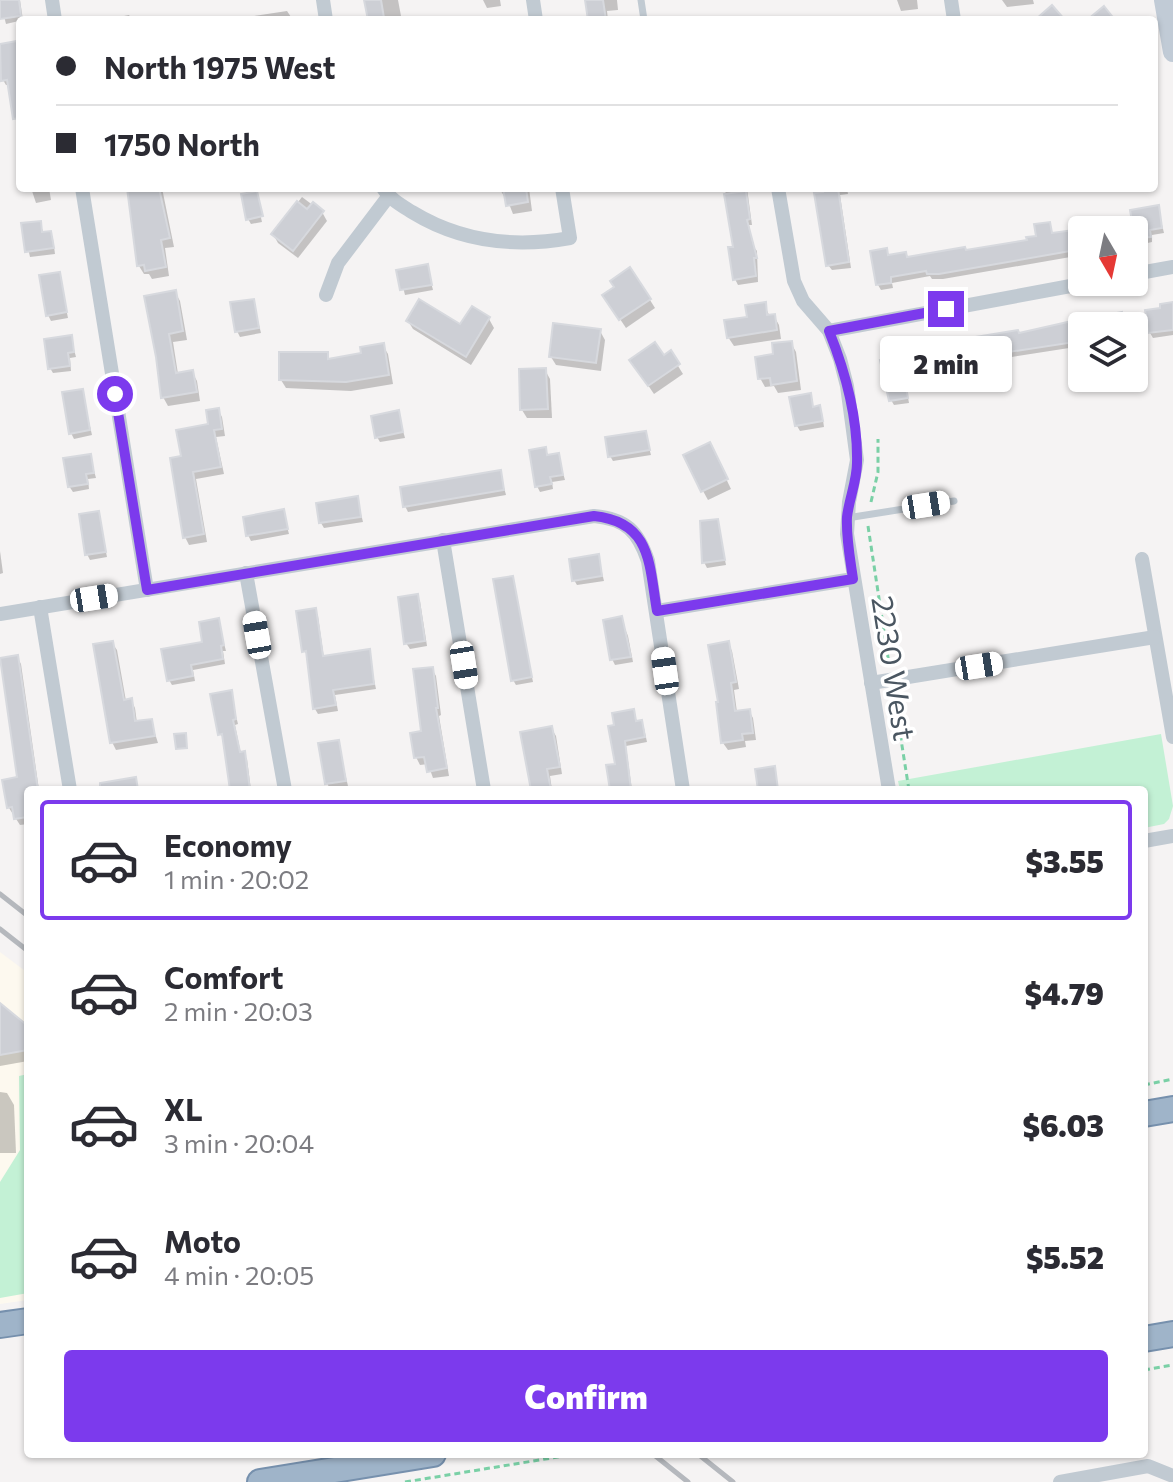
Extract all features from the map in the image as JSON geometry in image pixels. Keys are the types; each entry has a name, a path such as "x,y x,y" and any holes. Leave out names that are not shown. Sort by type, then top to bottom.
{"highway":[{"path":"1148,1113 1173,1109"},
{"path":"0,1325 24,1322"},
{"path":"1148,1338 1173,1334"},
{"path":"260,1482 408,1458"}],"main road":[{"path":"1164,0 1173,52"}],"street":[{"path":"83,192 147,590"},
{"path":"326,295 338,263 386,192 432,224 483,241 538,244 570,238 563,192"},
{"name":"2230 West","path":"779,192 794,281 803,301 829,331 844,373 857,448 857,473 847,518 853,579 888,786"},
{"path":"1148,271 1173,267"},
{"path":"829,331 1068,286"},
{"path":"0,614 594,516 629,526 648,561 682,786"},
{"path":"443,540 483,786"},
{"path":"1142,559 1173,737"},
{"path":"246,573 284,786"},
{"path":"657,611 853,579"},
{"path":"40,607 69,786"},
{"path":"871,683 1155,637"},
{"path":"1148,840 1173,836"},
{"path":"1060,1482 1148,1466 1173,1476"}],"lane":[{"path":"847,518 954,501"}],"path":[{"path":"878,439 878,472 868,514 869,547 889,666"},
{"path":"894,698 908,786"},
{"path":"1148,1084 1173,1079"},
{"path":"1148,1369 1173,1365"},
{"path":"405,1482 552,1458"}],"shaded area":[{"path":"0,952 24,970 24,1301 0,1304"}],"green space":[{"path":"1161,734 1173,806 1164,824 1148,827 1148,786 899,786 898,781"},
{"path":"24,1075 24,1294 0,1298 0,1182 20,1150 19,1076"}],"building":[{"path":"0,0 19,0 21,16 0,19"},
{"path":"364,0 381,0 384,16 367,16"},
{"path":"585,0 603,0 605,16 587,16"},
{"path":"1052,5 1062,16 1040,16"},
{"path":"1104,6 1112,16 1092,16"},
{"path":"16,41 16,119 13,119 7,80 1,81 0,44"},
{"path":"128,192 160,192 170,238 161,240 166,267 145,271 144,265 137,266"},
{"path":"257,192 263,216 246,220 241,194"},
{"path":"504,192 527,192 528,202 506,206"},
{"path":"746,192 750,219 747,220 757,258 754,258 756,276 733,280 728,247 733,247 724,194"},
{"path":"839,192 849,262 826,266 814,193"},
{"path":"297,201 307,209 313,202 324,211 293,251 271,234"},
{"path":"1159,205 1162,228 1150,230 1151,237 1148,237 1148,216 1131,216 1130,210"},
{"path":"41,221 42,232 51,231 54,248 25,252 21,223"},
{"path":"1050,222 1052,233 1068,231 1068,251 939,274 927,274 926,271 891,277 891,283 876,285 870,251 887,248 888,255 906,252 907,257 1027,240 1026,237 1036,236 1034,224"},
{"path":"428,264 432,285 400,290 396,270"},
{"path":"630,267 651,299 619,320 602,295 614,287 610,281"},
{"path":"60,272 67,312 46,316 39,275"},
{"path":"176,290 183,331 169,334 176,373 193,370 197,392 161,398 144,296"},
{"path":"254,299 259,328 235,332 230,302"},
{"path":"419,299 460,324 472,306 490,317 466,357 406,321"},
{"path":"766,302 767,315 775,314 777,330 727,338 724,320 747,317 745,305"},
{"path":"1173,302 1173,330 1148,333 1148,312 1145,310 1160,308 1160,304"},
{"path":"1068,322 1068,343 929,364 926,345 1018,330 1019,333"},
{"path":"553,323 601,329 596,363 549,357"},
{"path":"72,335 74,352 68,353 70,366 48,369 44,339"},
{"path":"792,341 797,381 771,385 770,378 758,379 755,357 773,354 772,343"},
{"path":"655,342 664,355 671,350 680,364 648,386 629,360"},
{"path":"384,343 389,375 346,382 279,380 279,352 328,352 328,359 361,353 360,347"},
{"path":"903,356 905,371 914,370 916,385 906,387 908,398 889,401 880,360"},
{"path":"546,368 548,409 520,410 519,369"},
{"path":"83,389 90,430 69,434 62,392"},
{"path":"811,393 813,407 820,405 823,421 795,426 789,397"},
{"path":"219,408 222,429 214,430 221,467 193,472 204,534 183,538 170,458 181,456 176,430 208,424 206,410"},
{"path":"399,410 403,432 375,438 371,416"},
{"path":"646,431 650,450 608,457 605,437"},
{"path":"710,442 728,479 701,492 683,455"},
{"path":"546,447 547,455 559,453 563,475 550,477 552,484 535,487 529,450"},
{"path":"91,454 94,473 86,474 88,484 68,487 63,458"},
{"path":"501,470 504,490 403,507 400,487"},
{"path":"358,496 361,517 319,523 316,503"},
{"path":"284,509 288,529 246,536 243,517"},
{"path":"99,511 106,552 85,555 79,514"},
{"path":"718,519 725,560 702,563 700,521"},
{"path":"599,554 602,576 572,581 569,559"},
{"path":"513,576 532,677 511,681 493,579"},
{"path":"418,594 425,641 404,644 398,597"},
{"path":"316,608 323,656 370,649 374,684 333,690 336,705 313,709 306,651 302,652 296,611"},
{"path":"622,616 631,657 610,660 603,620"},
{"path":"219,618 223,659 191,665 193,676 167,681 161,649 202,642 199,622"},
{"path":"113,641 124,700 132,698 135,721 152,719 155,736 110,743 93,644"},
{"path":"729,641 736,682 731,683 735,711 750,709 753,733 742,734 743,740 721,743 718,702 708,645"},
{"path":"18,655 37,786 24,786 24,818 14,819 12,807 7,808 2,780 17,777 0,658"},
{"path":"433,667 436,708 447,768 427,772 424,757 414,758 410,733 421,731 413,669"},
{"path":"232,690 236,719 233,720 240,752 245,751 249,786 229,786 222,734 218,735 210,694"},
{"path":"634,709 636,721 642,720 645,737 625,741 631,786 609,786 606,765 615,764 608,726 614,725 612,713"},
{"path":"552,726 560,767 547,769 550,786 530,786 520,732"},
{"path":"186,733 187,748 176,749 174,734"},
{"path":"339,740 346,781 325,784 318,743"},
{"path":"775,766 778,786 757,786 755,769"},
{"path":"136,777 137,786 100,786 100,783"},
{"path":"0,1003 24,1023 24,1051 0,1055"}],"railway":[{"path":"0,894 24,913"},
{"path":"0,929 24,948"},
{"path":"658,1458 688,1482"},
{"path":"703,1458 733,1482"}],"route":[{"path":"115,394 147,590 594,516 629,526 636,535 648,561 657,611 853,579 847,518 857,473 857,448 847,386 829,331 946,309"}]}
